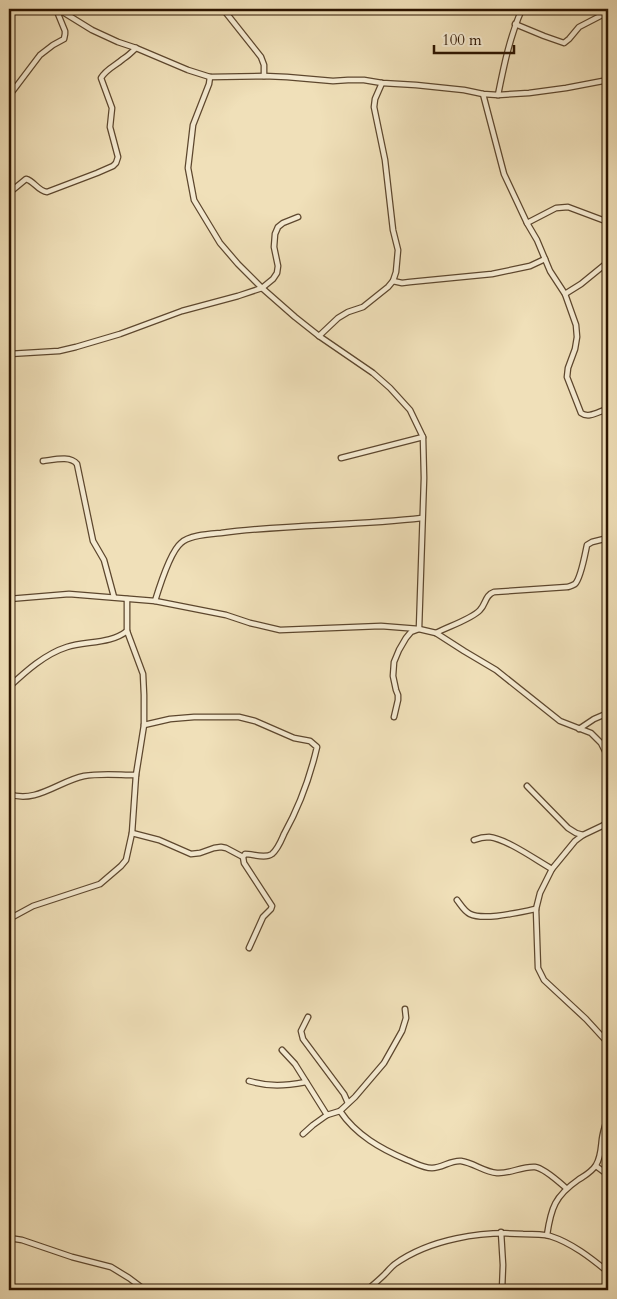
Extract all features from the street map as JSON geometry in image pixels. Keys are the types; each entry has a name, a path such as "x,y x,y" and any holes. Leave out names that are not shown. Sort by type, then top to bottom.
{"street":[{"path":"57,9 92,30 118,42 210,77 264,76 333,81 364,80 498,95 557,90 608,80"},
{"path":"9,96 40,55 64,39 65,31 57,9"},
{"path":"223,9 261,57 264,65 264,76"},
{"path":"498,95 506,57 522,9"},
{"path":"516,24 564,43 567,42 579,27 608,12"},
{"path":"9,193 26,179 47,192 97,173 116,163 118,157 110,128 112,108 101,78 109,68 123,60 136,48"},
{"path":"210,77 193,125 190,145 188,168 194,200 220,243 238,264 262,288 319,336 373,373 390,388 410,410 423,437 418,629"},
{"path":"319,336 338,318 373,300 393,281 396,272 398,250 385,160 374,107 375,99 382,83"},
{"path":"483,94 504,174 537,240 550,271 566,294 576,325 577,337 568,368 568,376 581,413 584,416 588,416 608,409"},
{"path":"527,223 556,208 568,207 608,222"},
{"path":"9,354 59,351 76,347 120,334 182,311 262,288 278,273 274,247 275,234 278,227 298,217"},
{"path":"393,281 402,283 492,274 530,266 545,259"},
{"path":"566,294 608,262"},
{"path":"341,458 423,437"},
{"path":"43,461 69,459 74,460 77,464 93,541 104,560 114,597"},
{"path":"155,601 163,576 174,552 179,544 185,540 256,528 392,522 422,518"},
{"path":"436,632 480,611 490,594 494,592 574,585 577,582 587,545 608,538"},
{"path":"9,599 70,594 114,597 155,601 226,615 280,630 380,626 436,632 496,670 560,721 591,734 600,743 608,757"},
{"path":"9,919 33,906 100,884 122,866 126,860 132,833 136,775 144,725 143,674 127,631 127,599"},
{"path":"394,717 398,695 393,676 394,662 406,638 411,632 418,629"},
{"path":"9,687 47,656 68,647 117,638 127,631"},
{"path":"579,729 594,719 608,713"},
{"path":"144,725 170,719 239,717 255,721 294,738 310,741 315,744 317,747 314,761 294,816 277,848 266,856 245,854 243,857"},
{"path":"9,794 19,796 34,795 85,776 136,775"},
{"path":"527,786 568,828 583,835"},
{"path":"608,822 575,841 552,869 540,893 536,910 538,968 544,980 586,1019 608,1043"},
{"path":"132,833 159,840 191,854 221,847 243,857 244,862 272,906 271,910 262,917 249,948"},
{"path":"474,840 492,837 509,844 552,869"},
{"path":"457,900 465,911 471,915 484,917 536,910"},
{"path":"303,1134 327,1115 340,1111 384,1063 402,1031 406,1018 404,1009"},
{"path":"308,1017 301,1031 303,1039 344,1094 348,1103"},
{"path":"282,1050 295,1064 327,1115"},
{"path":"249,1081 270,1086 285,1086 306,1082"},
{"path":"340,1111 347,1121 364,1136 382,1148 423,1167 432,1168 458,1161 469,1162 497,1173 507,1173 535,1167 566,1188"},
{"path":"547,1235 553,1207 561,1193 587,1175 596,1166 608,1116"},
{"path":"596,1166 608,1175"},
{"path":"502,1232 502,1290"},
{"path":"367,1290 394,1264 420,1251 455,1239 502,1232 547,1235 573,1246 608,1272"},
{"path":"9,1238 22,1240 111,1268 145,1290"}]}
